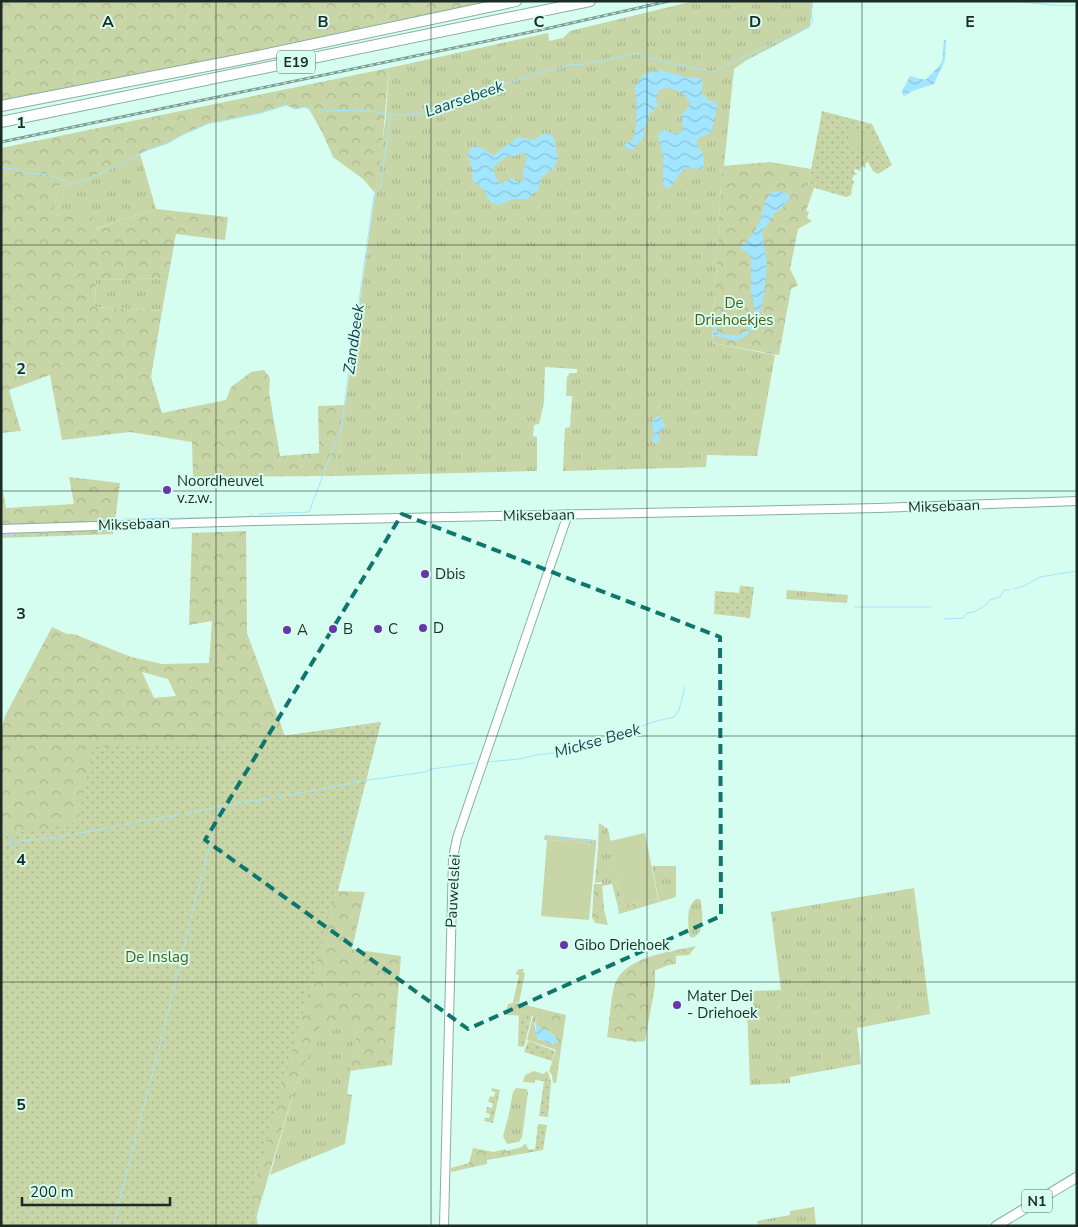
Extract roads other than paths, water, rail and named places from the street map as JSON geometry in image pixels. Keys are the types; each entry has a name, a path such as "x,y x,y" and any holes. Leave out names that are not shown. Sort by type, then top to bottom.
{"highway":[{"name":"E19","path":"1,106 262,55 516,1"},
{"name":"E19","path":"1,122 590,1"}],"main road":[{"name":"N1","path":"996,1226 1077,1177"}],"street":[{"name":"Miksebaan","path":"1,529 878,508 1077,501"},
{"name":"Pauwelslei","path":"444,1226 453,858 460,830 568,514"}],"water":[{"path":"946,39 945,60 934,84 905,96 903,95 902,91 910,76 925,80 941,64 944,40"},
{"path":"660,70 686,77 701,78 703,84 701,91 708,99 718,104 711,133 699,138 696,142 704,158 702,170 687,168 683,170 668,189 663,184 663,156 658,135 664,129 674,134 681,132 683,126 681,115 690,103 688,99 677,90 668,88 659,90 656,99 658,105 649,115 644,129 644,137 633,150 626,148 624,144 633,139 635,133 637,113 635,87 644,74"},
{"path":"545,133 554,138 558,159 554,168 542,177 538,190 527,199 513,199 499,205 491,203 482,188 472,180 472,169 468,156 470,150 473,147 479,146 494,155 519,137 534,140","holes":["521,153 526,154 527,159 523,170 524,180 519,182 510,178 502,184 500,183 494,174 494,166 506,157"]},
{"path":"774,191 783,192 791,196 783,207 775,213 762,232 767,264 764,296 754,328 736,341 716,336 713,338 714,327 716,326 717,333 738,336 749,329 752,323 755,309 751,292 751,258 747,252 740,248 755,230 766,201"},
{"path":"659,416 665,426 658,434 660,441 655,444 652,440 654,433 652,424 654,418"},
{"path":"535,1022 539,1027 547,1030 554,1036 557,1040 556,1043 551,1044 537,1038"}],"waterway":[{"name":"Laarsebeek","path":"1,168 15,169 31,174 46,174 65,181 81,182 207,124 261,113 286,105 295,109 305,107 316,110 367,111 409,115 439,106 450,105 457,100 570,64 581,65 590,62 601,62 609,58 618,58 635,53 648,58 712,72 809,26 813,22 810,9 812,1"},
{"name":"Laarsebeek","path":"1009,1 1051,5 1077,5"},
{"name":"Zandbeek","path":"259,514 309,512 341,428 374,195 380,188 391,115"},
{"name":"Zandbeek","path":"125,519 248,517 252,514"},
{"name":"Zandbeek","path":"94,521 117,519"},
{"name":"Zandbeek","path":"1,535 67,531"},
{"name":"Mickse Beek","path":"1014,589 1040,577 1077,571"},
{"name":"Mickse Beek","path":"944,619 963,618 967,613 974,612 986,605 990,600 1000,597 1004,590 1009,590"},
{"name":"Mickse Beek","path":"855,607 931,607"},
{"name":"Mickse Beek","path":"488,762 563,752 590,741 600,742 625,731 674,717 679,710 685,687"},
{"name":"Mickse Beek","path":"278,797 475,763"},
{"name":"Mickse Beek","path":"184,814 246,801 271,798"},
{"path":"191,918 220,806"},
{"name":"Mickse Beek","path":"125,824 178,815"},
{"name":"Mickse Beek","path":"74,834 119,826"},
{"name":"Mickse Beek","path":"1,844 58,838 68,835"},
{"path":"548,837 594,841"},
{"path":"159,1049 190,922"},
{"path":"137,1132 158,1053"},
{"path":"113,1226 136,1136"}],"railway":[{"path":"1,142 545,29 669,1"}],"place":[{"name":"Noordheuvel v.z.w.","path":"167,490"},
{"name":"Dbis","path":"425,574"},
{"name":"D","path":"423,628"},
{"name":"B","path":"333,629"},
{"name":"C","path":"378,629"},
{"name":"A","path":"287,630"},
{"name":"Gibo Driehoek","path":"564,945"},
{"name":"Mater Dei - Driehoek","path":"677,1005"}],"park label":[{"name":"De Driehoekjes","path":"734,312"},
{"name":"De Inslag","path":"157,957"}]}
